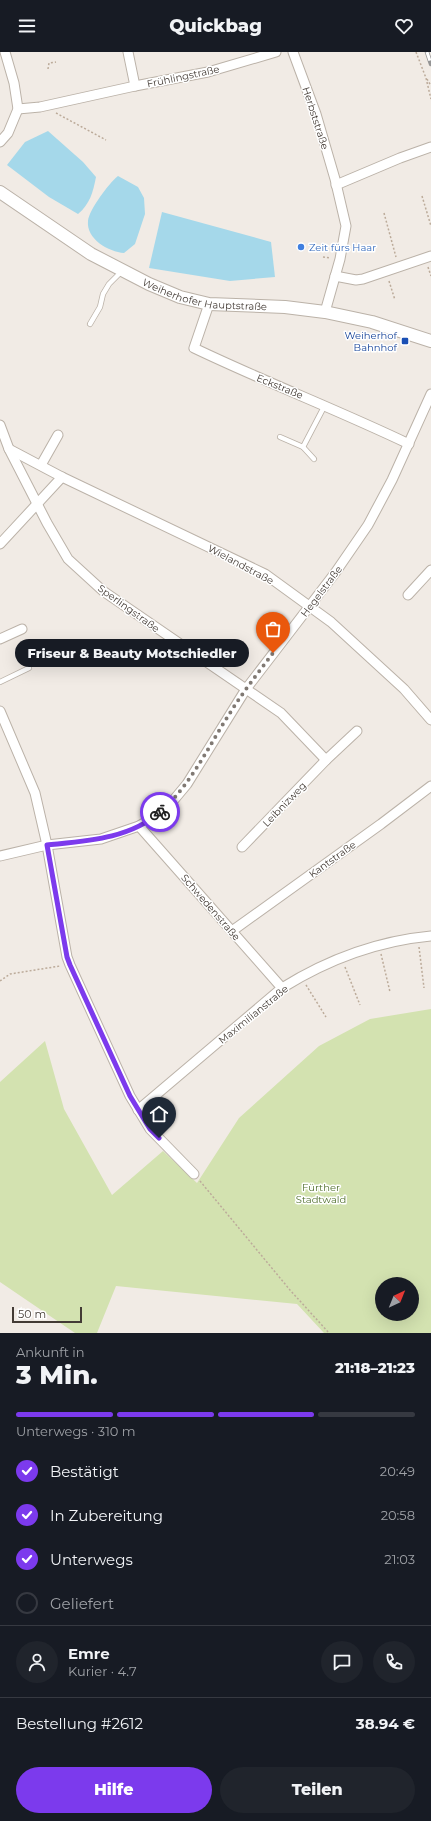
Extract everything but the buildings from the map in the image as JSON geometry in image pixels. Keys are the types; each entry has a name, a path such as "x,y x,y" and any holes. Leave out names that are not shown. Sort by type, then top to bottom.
{"street":[{"name":"Frühlingstraße","path":"128,52 135,86"},
{"name":"Frühlingstraße","path":"18,110 40,107 208,72 276,52"},
{"name":"Herbststraße","path":"293,52 316,114 336,184 346,226 325,312"},
{"path":"0,142 8,133 18,110 14,84 3,53"},
{"path":"336,184 431,147"},
{"name":"Weiherhofer Hauptstraße","path":"0,192 91,254 149,284 180,297 209,304 285,307 325,312 372,322 431,341"},
{"path":"335,276 356,280 431,256"},
{"name":"Eckstraße","path":"209,304 194,348 245,372 325,405 409,444"},
{"name":"Hegelstraße","path":"0,856 47,845 101,839 139,826 157,816 172,802 187,784 246,689 310,606 368,524 409,444 431,394"},
{"name":"Sperlingstraße","path":"0,425 9,449 68,559 103,591 246,689"},
{"path":"41,465 58,435"},
{"name":"Wielandstraße","path":"9,449 62,477 264,574 331,622 404,689 431,720"},
{"path":"0,544 62,477"},
{"path":"408,596 431,570"},
{"path":"0,639 22,629"},
{"path":"246,689 281,713 326,760"},
{"path":"0,710 35,793 47,845 67,957 70,965 130,1096 138,1110 150,1129 194,1174"},
{"name":"Leibnizweg","path":"242,847 326,760 357,731"},
{"name":"Kantstraße","path":"232,931 431,786"},
{"name":"Schwedenstraße","path":"139,826 282,988"},
{"name":"Maximilianstraße","path":"138,1110 282,988 300,977 341,958 379,945 417,937 431,936"}],"lane":[{"path":"90,324 100,307 106,289 122,270"},
{"path":"303,447 325,405"},
{"path":"280,437 303,447 314,459"},
{"path":"0,682 29,668"}],"path":[{"path":"416,52 426,78 431,99"},
{"path":"48,70 49,63 56,62"},
{"path":"426,78 431,86"},
{"path":"55,113 106,140"},
{"path":"422,196 431,226"},
{"path":"384,213 399,266"},
{"path":"386,271 395,300"},
{"path":"417,937 424,988"},
{"path":"379,945 390,992"},
{"path":"341,958 360,1005"},
{"path":"0,982 10,974 70,965"},
{"path":"300,977 326,1017"},
{"path":"194,1174 290,1290 329,1333"}],"green space":[{"name":"Fürther Stadtwald","path":"431,1009 431,1333 324,1333 297,1304 116,1286 97,1333 75,1333 0,1282 0,1082 45,1041 64,1109 112,1195 163,1151 197,1183 239,1118 319,1046 370,1019"}],"water":[{"path":"48,131 83,162 96,177 94,188 90,197 78,214 49,197 7,165 25,142"},
{"path":"118,176 138,187 144,198 145,214 135,244 124,253 105,247 95,239 88,228 89,216 92,210 105,190"},
{"path":"162,212 271,242 275,277 230,281 149,268"}],"railway":[{"path":"427,52 431,64"}],"way so far":[{"path":"160,812 172,802 187,784 230,712 273,653"}],"place":[{"name":"Zeit fürs Haar","path":"301,247"},
{"name":"Weiherhof Bahnhof","path":"405,341"},
{"name":"Friseur & Beauty Motschiedler","path":"273,653"}],"route":[{"path":"159,1138 150,1129 130,1096 70,965 67,957 47,845 101,839 139,826 157,816 160,812"}]}
